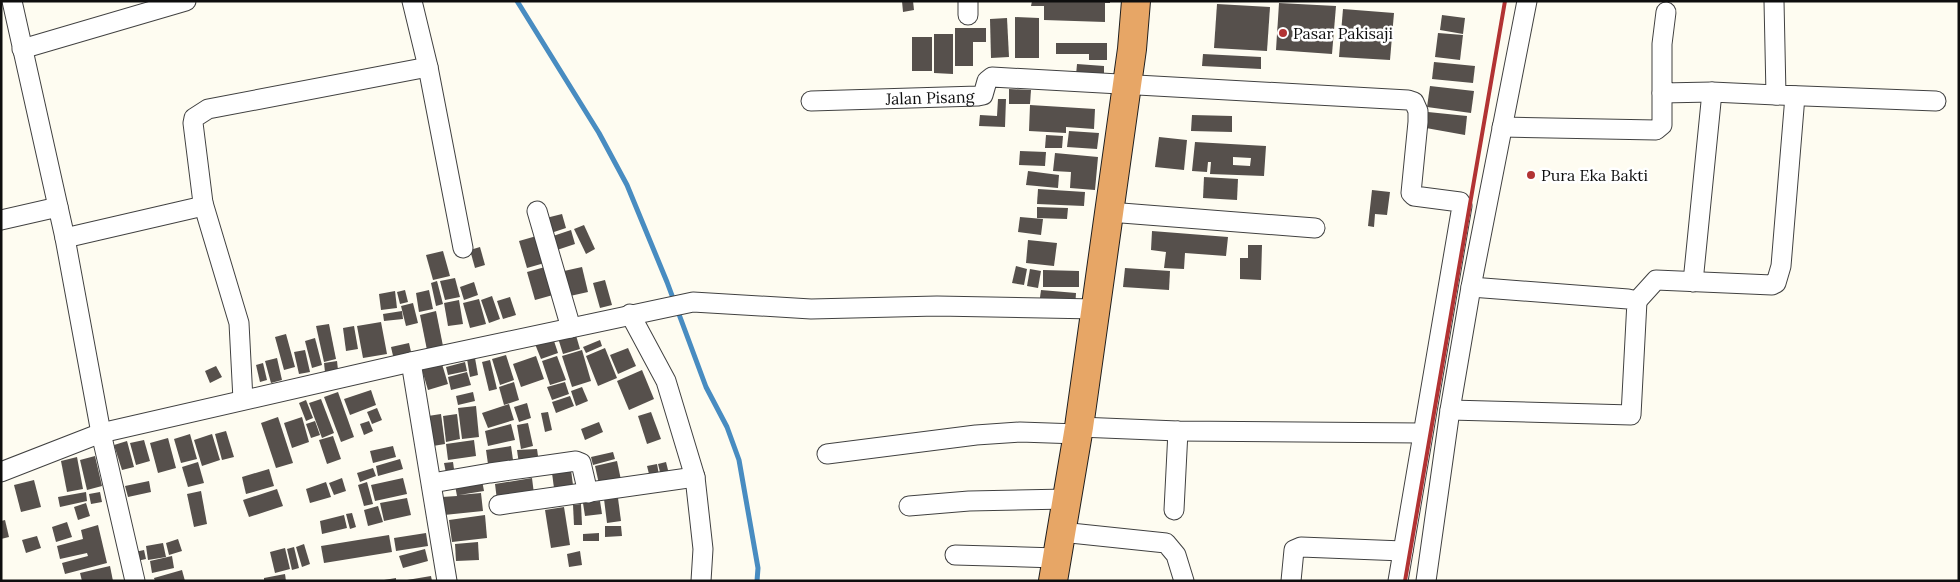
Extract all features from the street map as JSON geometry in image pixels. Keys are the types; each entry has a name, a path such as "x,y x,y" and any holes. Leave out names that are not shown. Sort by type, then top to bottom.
{"highway":[{"path":"1057,557 1079,430 1136,1"}],"street":[{"path":"12,1 65,238 101,433 135,581"},
{"path":"22,49 186,1"},
{"path":"412,1 428,67 463,248"},
{"path":"1426,581 1450,410 1471,287 1527,1"},
{"path":"1774,1 1776,95"},
{"path":"1502,127 1656,130 1662,125 1663,118 1662,44 1666,12"},
{"path":"243,400 239,323 203,203 193,124 198,114 208,109 428,67"},
{"name":"Jalan Pisang","path":"811,101 981,95 984,93 987,81 992,77 1126,84"},
{"path":"1126,84 1408,100 1414,102 1418,111 1418,122 1412,193 1414,196 1460,202 1462,206 1421,433 1398,581"},
{"path":"1662,93 1712,92 1936,101"},
{"path":"1693,282 1712,92"},
{"path":"1450,410 1631,415 1637,301 1656,280 1772,285 1776,283 1781,266 1795,96"},
{"path":"65,238 199,207 203,203"},
{"path":"1,220 58,207"},
{"path":"538,211 571,328"},
{"path":"1109,212 1315,228"},
{"path":"1471,287 1637,301"},
{"path":"1,472 101,433 411,362 692,302 811,309 937,306 1096,309"},
{"path":"632,314 666,381 695,477 703,550 701,581"},
{"path":"411,362 447,581"},
{"path":"827,454 976,435 1020,432 1079,430 1421,433"},
{"path":"1174,510 1178,431"},
{"path":"432,484 490,473 581,462 584,468 588,493"},
{"path":"499,505 695,477"},
{"path":"909,506 969,501 1067,499"},
{"path":"955,555 1057,557 1166,543 1176,555 1184,581"},
{"path":"1291,581 1292,556 1294,550 1301,547 1403,552"}],"building":[{"path":"902,1 913,1 914,10 903,12"},
{"path":"1032,1 1110,1 1110,3 1105,3 1105,22 1044,20 1044,6 1031,6"},
{"path":"1279,3 1336,6 1332,54 1276,50"},
{"path":"1217,4 1270,7 1267,51 1214,48"},
{"path":"1343,9 1394,13 1390,60 1339,57"},
{"path":"1442,15 1465,18 1463,34 1440,30"},
{"path":"1015,17 1039,18 1039,58 1015,58"},
{"path":"1007,18 1009,57 991,58 990,19"},
{"path":"955,28 986,28 986,42 973,42 973,66 955,66"},
{"path":"1438,33 1463,35 1460,60 1435,57"},
{"path":"934,34 953,34 953,74 934,73"},
{"path":"912,37 932,37 932,71 912,71"},
{"path":"1056,43 1107,43 1107,60 1089,60 1089,54 1056,54"},
{"path":"1203,54 1261,57 1261,69 1202,66"},
{"path":"1434,62 1475,66 1473,83 1432,79"},
{"path":"1077,64 1104,66 1104,76 1076,75"},
{"path":"1430,86 1474,91 1471,113 1427,107"},
{"path":"1009,89 1031,90 1030,104 1009,104"},
{"path":"998,99 1006,99 1005,127 979,126 980,115 997,116"},
{"path":"1030,105 1095,109 1094,129 1066,127 1066,133 1029,131"},
{"path":"1428,112 1467,116 1465,135 1426,128"},
{"path":"1192,115 1232,116 1232,132 1191,131"},
{"path":"1069,131 1099,133 1097,149 1067,147"},
{"path":"1046,135 1063,136 1062,148 1045,148"},
{"path":"1159,137 1187,140 1184,170 1155,167"},
{"path":"1195,142 1266,146 1264,176 1210,174 1211,162 1208,162 1207,172 1192,171","holes":["1233,157 1251,158 1250,166 1233,165"]},
{"path":"1020,151 1046,152 1045,166 1019,165"},
{"path":"1055,153 1098,157 1095,190 1070,188 1071,172 1053,171"},
{"path":"1028,171 1059,175 1058,188 1026,185"},
{"path":"1204,177 1238,179 1237,200 1203,198"},
{"path":"1038,189 1085,192 1084,206 1037,204"},
{"path":"1372,190 1390,192 1387,215 1375,214 1374,227 1368,226"},
{"path":"1037,207 1068,208 1067,219 1037,218"},
{"path":"562,214 566,228 551,233 546,218"},
{"path":"1020,217 1043,219 1041,235 1018,232"},
{"path":"584,225 595,249 586,254 574,229"},
{"path":"571,230 575,244 557,250 553,236"},
{"path":"1152,231 1228,237 1226,256 1185,253 1184,269 1164,268 1166,252 1151,250"},
{"path":"540,235 548,262 527,268 519,241"},
{"path":"1028,240 1057,243 1054,266 1026,263"},
{"path":"1248,245 1262,245 1261,280 1240,279 1240,258 1248,258"},
{"path":"480,247 485,265 475,268 470,250"},
{"path":"443,251 450,276 433,280 426,255"},
{"path":"1016,266 1027,269 1024,285 1012,283"},
{"path":"545,267 553,295 535,300 527,272"},
{"path":"582,267 588,292 570,296 564,271"},
{"path":"1125,268 1170,271 1169,290 1123,287"},
{"path":"1030,269 1041,271 1038,288 1027,286"},
{"path":"1043,270 1079,271 1079,287 1043,287"},
{"path":"455,278 460,297 445,300 440,281"},
{"path":"605,280 612,305 600,308 593,283"},
{"path":"437,281 443,304 436,306 431,283"},
{"path":"474,282 478,295 464,300 460,287"},
{"path":"405,290 408,302 400,304 397,292"},
{"path":"429,290 433,309 419,312 416,293"},
{"path":"1041,290 1076,293 1075,308 1039,305"},
{"path":"395,291 397,308 381,310 379,294"},
{"path":"492,296 500,319 489,323 481,300"},
{"path":"510,297 516,315 503,319 497,301"},
{"path":"479,299 486,324 470,328 463,303"},
{"path":"459,300 463,324 448,326 444,303"},
{"path":"413,303 418,323 406,326 401,306"},
{"path":"402,311 403,319 384,321 383,314"},
{"path":"436,311 443,346 427,350 420,315"},
{"path":"381,322 387,354 363,358 357,326"},
{"path":"329,324 336,359 324,362 316,326"},
{"path":"354,326 358,349 346,351 343,328"},
{"path":"575,332 580,349 563,354 558,338"},
{"path":"286,334 295,367 284,370 275,337"},
{"path":"315,338 322,365 312,368 305,341"},
{"path":"553,338 558,353 541,359 535,344"},
{"path":"600,340 602,346 586,353 583,347"},
{"path":"409,343 412,356 394,360 391,347"},
{"path":"605,348 617,378 598,386 586,356"},
{"path":"628,348 636,366 618,374 610,355"},
{"path":"305,350 310,372 299,374 294,352"},
{"path":"582,350 591,381 572,387 562,356"},
{"path":"506,355 514,380 500,385 492,359"},
{"path":"536,356 544,379 521,387 513,364"},
{"path":"557,356 566,380 550,385 542,361"},
{"path":"277,358 282,380 271,383 265,361"},
{"path":"475,358 478,375 470,377 467,359"},
{"path":"490,360 497,389 489,391 482,362"},
{"path":"337,361 338,370 325,372 324,363"},
{"path":"465,362 467,371 448,375 446,367"},
{"path":"263,363 267,380 260,382 256,365"},
{"path":"442,364 448,384 428,390 422,370"},
{"path":"216,366 222,377 210,383 205,371"},
{"path":"642,370 654,399 629,410 617,381"},
{"path":"467,372 471,385 451,390 448,377"},
{"path":"514,382 519,400 504,405 499,387"},
{"path":"565,382 569,394 552,400 547,387"},
{"path":"582,387 588,401 576,406 571,391"},
{"path":"371,390 376,405 350,415 344,399"},
{"path":"338,392 354,437 341,442 324,397"},
{"path":"473,392 475,401 458,405 456,396"},
{"path":"570,396 574,406 556,413 552,402"},
{"path":"321,399 334,433 322,438 309,403"},
{"path":"306,400 313,418 306,421 299,403"},
{"path":"527,403 531,418 519,422 514,407"},
{"path":"509,404 514,420 488,428 482,413"},
{"path":"476,406 479,437 462,439 458,408"},
{"path":"377,408 382,420 372,424 367,412"},
{"path":"548,412 552,430 545,432 541,413"},
{"path":"651,412 661,439 647,444 638,416"},
{"path":"441,414 445,444 433,446 428,416"},
{"path":"457,414 460,439 446,442 443,416"},
{"path":"278,417 293,463 276,468 261,423"},
{"path":"302,417 309,442 292,448 284,423"},
{"path":"315,421 320,435 311,438 306,424"},
{"path":"369,421 373,431 364,435 360,424"},
{"path":"599,422 603,432 585,440 581,429"},
{"path":"528,423 533,446 521,449 517,425"},
{"path":"511,424 515,440 488,446 485,431"},
{"path":"226,431 234,457 222,460 215,434"},
{"path":"190,434 197,459 181,463 174,439"},
{"path":"212,434 220,460 202,466 194,440"},
{"path":"333,436 341,459 327,464 319,440"},
{"path":"168,438 176,468 158,473 150,443"},
{"path":"144,440 150,461 136,465 130,443"},
{"path":"474,440 476,456 448,460 446,444"},
{"path":"127,441 134,467 122,470 114,445"},
{"path":"393,446 396,457 373,463 370,451"},
{"path":"511,446 513,460 488,464 486,450"},
{"path":"537,449 539,463 519,464 517,450"},
{"path":"613,452 615,459 593,465 591,457"},
{"path":"95,456 102,486 87,490 80,460"},
{"path":"77,457 83,489 67,492 61,461"},
{"path":"400,459 403,469 378,476 376,466"},
{"path":"617,461 621,480 599,484 595,466"},
{"path":"198,462 204,483 188,487 182,467"},
{"path":"453,462 455,476 447,478 444,463"},
{"path":"666,462 669,474 661,476 658,464"},
{"path":"657,464 659,475 650,478 647,466"},
{"path":"373,468 376,476 360,482 357,473"},
{"path":"269,469 274,486 246,494 242,477"},
{"path":"571,470 573,485 554,488 552,473"},
{"path":"481,475 484,491 459,495 481,493 483,511 444,515 442,497 457,496 454,480"},
{"path":"342,478 346,491 334,495 329,483"},
{"path":"403,478 407,494 375,501 371,485"},
{"path":"532,478 534,494 497,500 495,484"},
{"path":"34,480 41,507 21,512 14,485"},
{"path":"149,481 151,492 128,497 125,486"},
{"path":"326,482 331,497 310,503 306,489"},
{"path":"367,482 373,504 364,506 358,485"},
{"path":"277,489 283,506 249,517 243,500"},
{"path":"201,491 207,524 194,527 187,494"},
{"path":"86,492 87,501 60,507 58,497"},
{"path":"100,492 102,502 91,504 89,494"},
{"path":"407,498 411,515 384,521 380,503"},
{"path":"618,498 621,521 607,523 604,499"},
{"path":"600,501 602,514 585,516 583,503"},
{"path":"86,503 90,516 78,520 74,507"},
{"path":"581,504 582,525 574,525 573,505"},
{"path":"378,506 383,522 368,526 364,510"},
{"path":"564,507 570,545 551,548 545,510"},
{"path":"352,513 356,527 350,529 346,514"},
{"path":"344,515 347,528 322,534 320,521"},
{"path":"485,515 487,538 452,542 449,520"},
{"path":"5,520 9,537 1,539 1,521"},
{"path":"67,522 72,537 56,542 52,527"},
{"path":"98,525 107,563 65,574 62,563 88,556 87,553 60,559 57,546 83,539 81,530"},
{"path":"605,526 621,526 622,536 605,537"},
{"path":"426,533 428,546 396,551 394,538"},
{"path":"599,533 599,541 583,541 583,534"},
{"path":"389,535 392,552 324,563 321,546"},
{"path":"37,536 41,548 26,553 22,540"},
{"path":"178,539 182,551 169,555 166,543"},
{"path":"478,542 479,560 456,561 455,544"},
{"path":"163,543 166,557 148,560 146,546"},
{"path":"304,544 310,564 302,567 296,547"},
{"path":"294,547 299,568 292,570 287,549"},
{"path":"285,548 290,569 275,573 270,552"},
{"path":"425,549 428,561 403,568 399,556"},
{"path":"144,550 146,559 137,561 135,552"},
{"path":"580,551 582,565 569,567 567,554"},
{"path":"172,556 174,568 152,573 150,561"},
{"path":"110,566 113,581 82,581 80,573"},
{"path":"182,570 185,581 155,581 154,578"},
{"path":"285,574 286,581 264,581 264,578"},
{"path":"431,576 432,581 407,581 407,580"},
{"path":"396,578 396,581 384,581 384,580"}],"waterway":[{"path":"517,1 599,133 627,185 667,282 706,387 727,427 739,460 758,568 757,581"}],"railway":[{"path":"1405,581 1505,1"}],"place":[{"name":"Pasar Pakisaji","path":"1283,33"},
{"name":"Pura Eka Bakti","path":"1531,175"}]}
